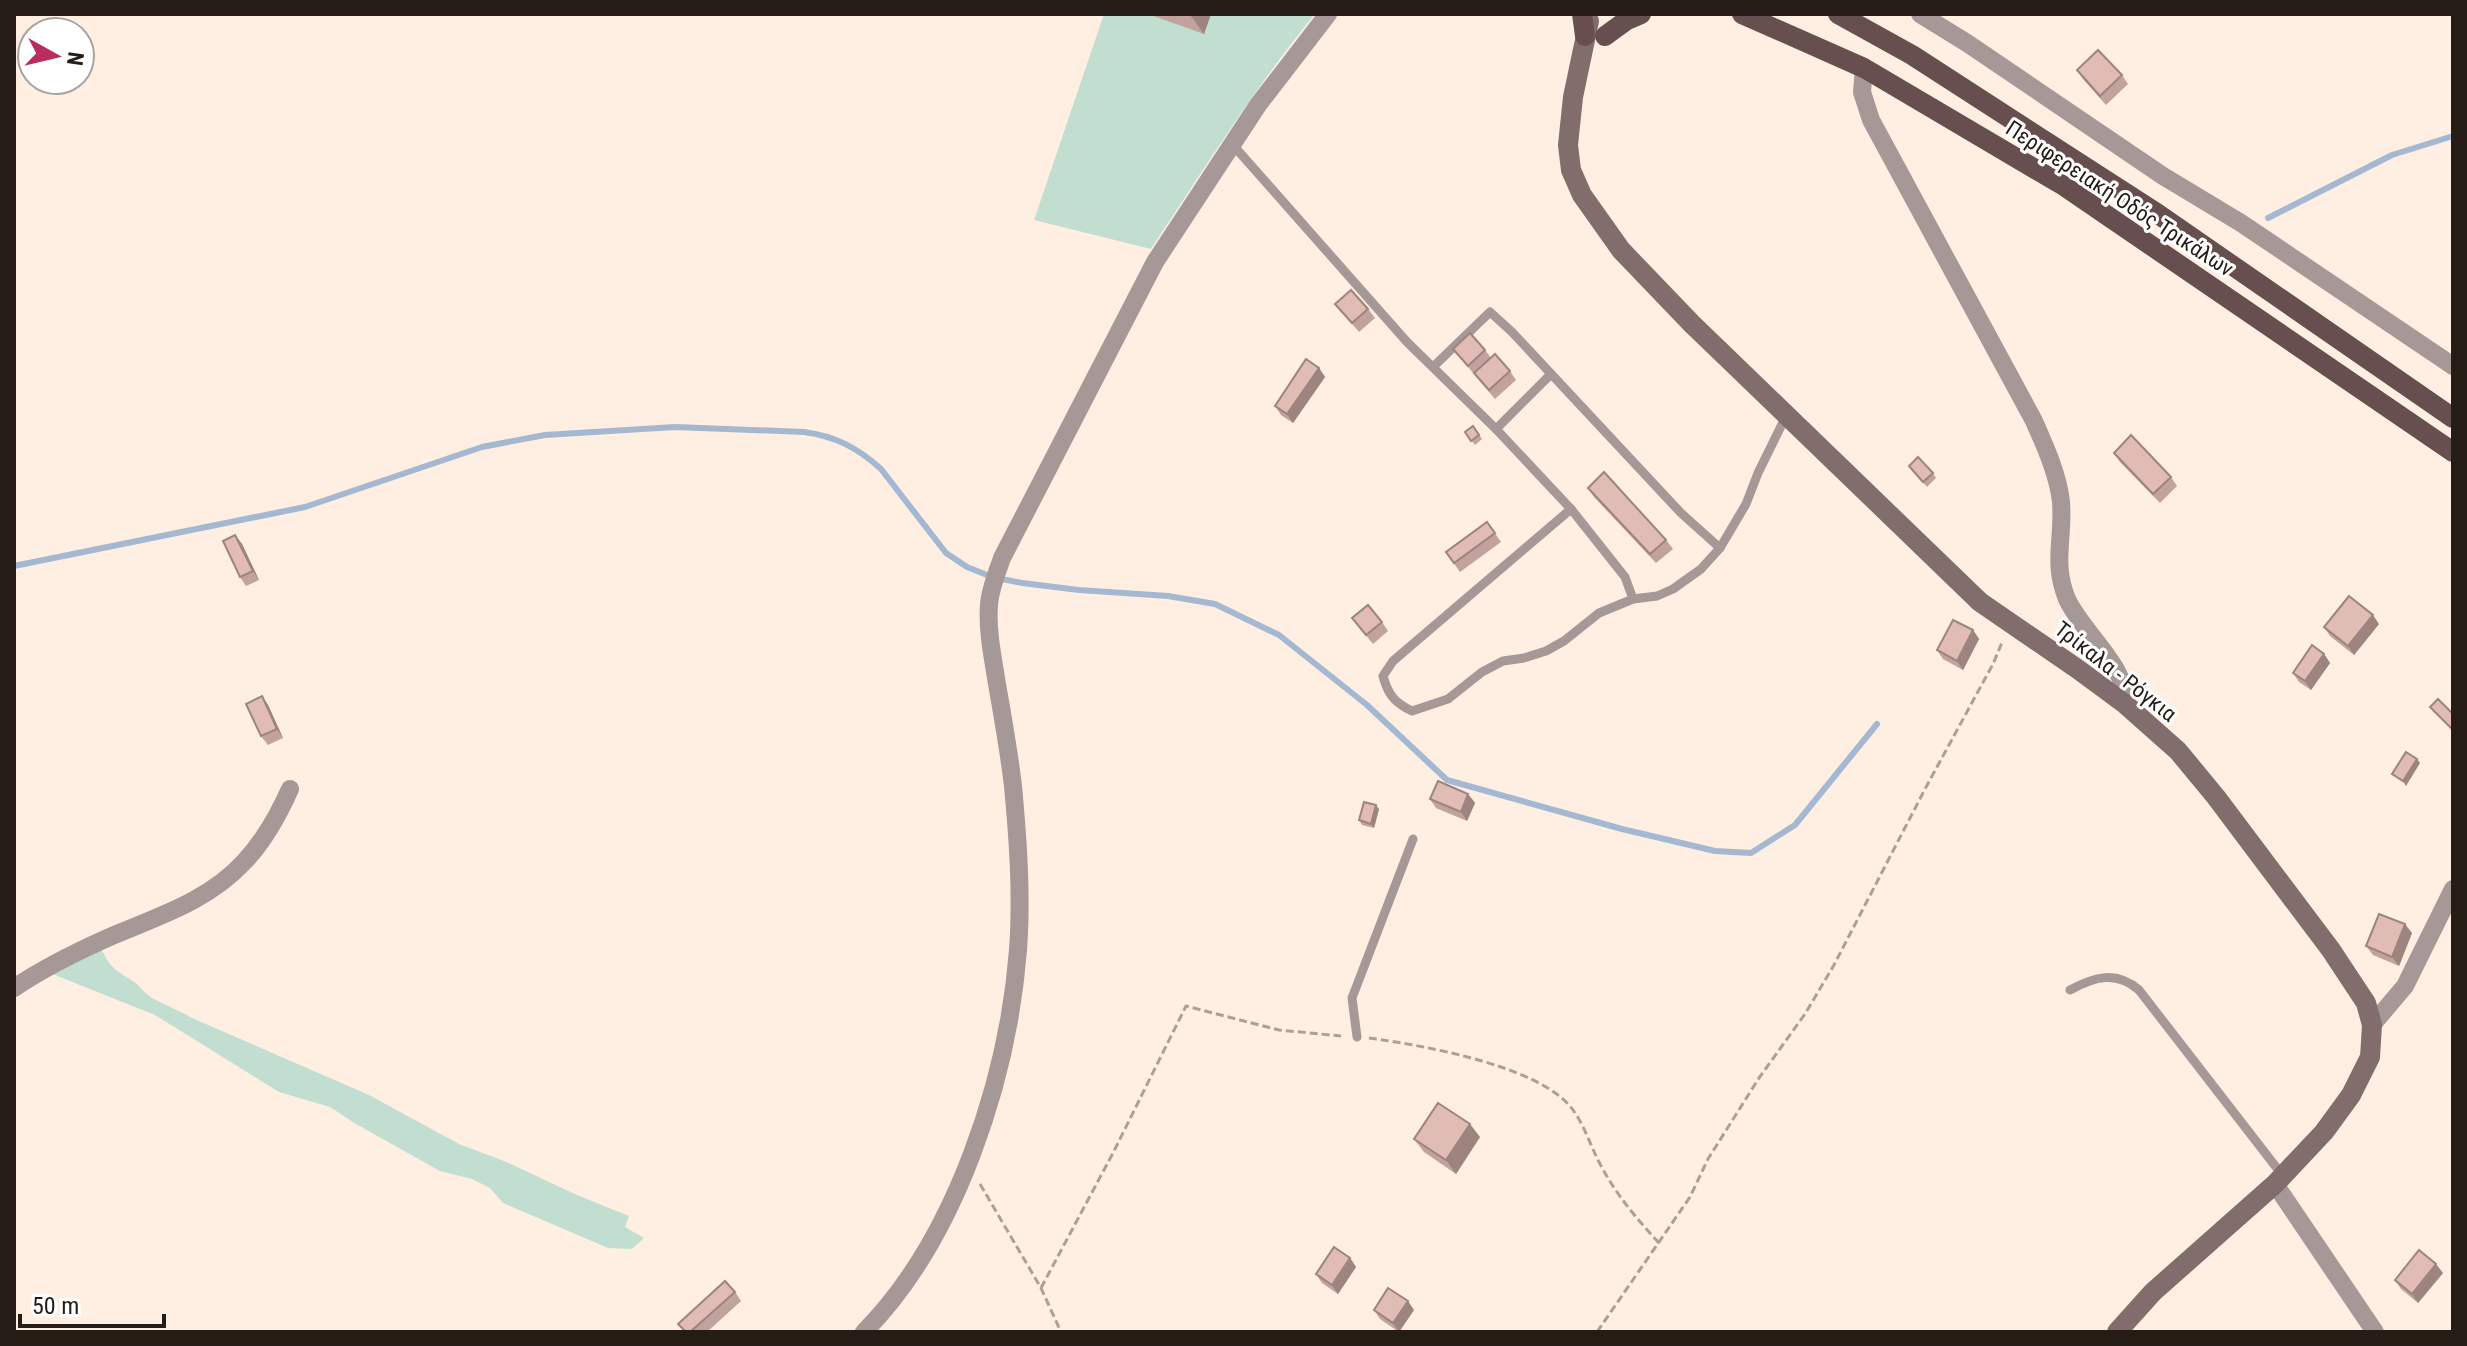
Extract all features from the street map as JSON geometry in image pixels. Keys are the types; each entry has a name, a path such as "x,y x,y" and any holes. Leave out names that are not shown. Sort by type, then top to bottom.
{"main road":[{"path":"1582,14 1595,36 1641,14"},
{"name":"Περιφερειακή Οδός Τρικάλων","path":"1742,14 1864,68 2064,186 2453,452"},
{"name":"Περιφερειακή Οδός Τρικάλων","path":"1838,14 1912,55 2158,214 2453,418"}],"street":[{"path":"864,1332 891,1303 924,1255 943,1219 968,1162 988,1103 1013,994 1018,945 1015,813 991,640 989,604 1002,558 1136,296 1177,226 1258,105 1328,14"},
{"name":"Τρίκαλα - Ρόγκια","path":"1591,14 1595,36"},
{"name":"Τρίκαλα - Ρόγκια","path":"1617,14 1595,36 1579,74 1568,123 1568,145 1571,170 1582,195 1621,250 1692,324 1980,602 2125,704 2178,751 2344,968 2366,1003 2372,1025"},
{"path":"1920,14 2163,176 2241,223 2453,366"},
{"path":"1864,68 1862,92 1871,120 2034,421 2048,455 2060,500 2058,552 2061,582 2068,602 2084,629 2122,680 2127,695 2125,704"},
{"path":"14,988 63,958 195,901 222,882 263,840 290,789"},
{"path":"2117,1332 2153,1292 2279,1180 2324,1132 2357,1085 2370,1057 2372,1025 2405,986 2453,889"},
{"path":"2279,1180 2375,1332"}],"lane":[{"path":"1233,145 1399,333 1571,509 1625,577 1633,599"},
{"path":"1434,366 1490,312 1681,513 1720,548"},
{"path":"1496,429 1551,374"},
{"path":"1571,509 1393,661 1383,676 1387,690 1396,703 1412,711 1448,699 1482,672 1503,661 1546,651 1599,613 1633,599 1657,596 1673,589 1701,569 1720,548 1746,504 1787,413"},
{"path":"1357,1037 1352,998 1413,839"},
{"path":"2070,990 2094,978 2110,976 2139,990 2279,1180"}],"path":[{"path":"1597,1332 1690,1197 1708,1159 1834,965 1993,664 2011,622"},
{"path":"1041,1288 1186,1006 1279,1030 1396,1042 1464,1056 1524,1077 1560,1098 1573,1110 1614,1190 1659,1243"},
{"path":"968,1162 1041,1288 1061,1332"}],"green space":[{"path":"1104,14 1315,14 1250,100 1151,249 1034,220"},
{"path":"100,946 113,967 152,998 369,1095 459,1144 629,1216 625,1227 644,1238 632,1249 608,1248 503,1203 490,1188 472,1179 440,1171 330,1107 279,1092 155,1015 50,973"}],"building":[{"path":"2098,50 2122,75 2100,96 2077,70"},
{"path":"1351,290 1368,309 1352,323 1335,304"},
{"path":"1470,333 1485,350 1468,366 1453,349"},
{"path":"1495,354 1510,371 1489,390 1474,373"},
{"path":"1306,359 1319,368 1287,414 1275,406"},
{"path":"1473,426 1479,435 1471,441 1465,432"},
{"path":"2131,435 2171,477 2153,494 2114,453"},
{"path":"1918,457 1933,473 1923,482 1909,466"},
{"path":"1604,472 1666,540 1650,554 1588,488"},
{"path":"1487,522 1495,533 1454,563 1446,552"},
{"path":"235,535 253,571 240,577 223,541"},
{"path":"2349,596 2373,615 2348,646 2324,627"},
{"path":"1368,605 1382,622 1366,635 1352,618"},
{"path":"1953,620 1973,630 1957,661 1937,650"},
{"path":"2312,645 2324,654 2305,681 2293,673"},
{"path":"262,696 277,729 261,736 246,704"},
{"path":"2438,699 2453,714 2453,730 2430,707"},
{"path":"2406,752 2417,759 2403,781 2392,774"},
{"path":"1438,781 1468,794 1461,812 1430,799"},
{"path":"1364,802 1376,805 1371,824 1359,820"},
{"path":"2379,914 2405,924 2392,957 2366,946"},
{"path":"1438,1103 1470,1124 1446,1160 1414,1139"},
{"path":"1334,1247 1350,1258 1332,1285 1316,1274"},
{"path":"2419,1250 2436,1264 2412,1294 2395,1280"},
{"path":"725,1281 735,1292 690,1332 686,1332 678,1324"},
{"path":"1388,1288 1408,1301 1393,1323 1374,1310"}],"waterway":[{"path":"2268,218 2392,155 2453,136"},
{"path":"14,566 305,507 482,447 545,435 675,427 804,432 836,440 855,449 881,469 946,553 967,567 992,577 1022,583 1168,596 1215,604 1279,635 1367,705 1447,780 1622,829 1715,851 1751,853 1795,825 1877,724"}]}
